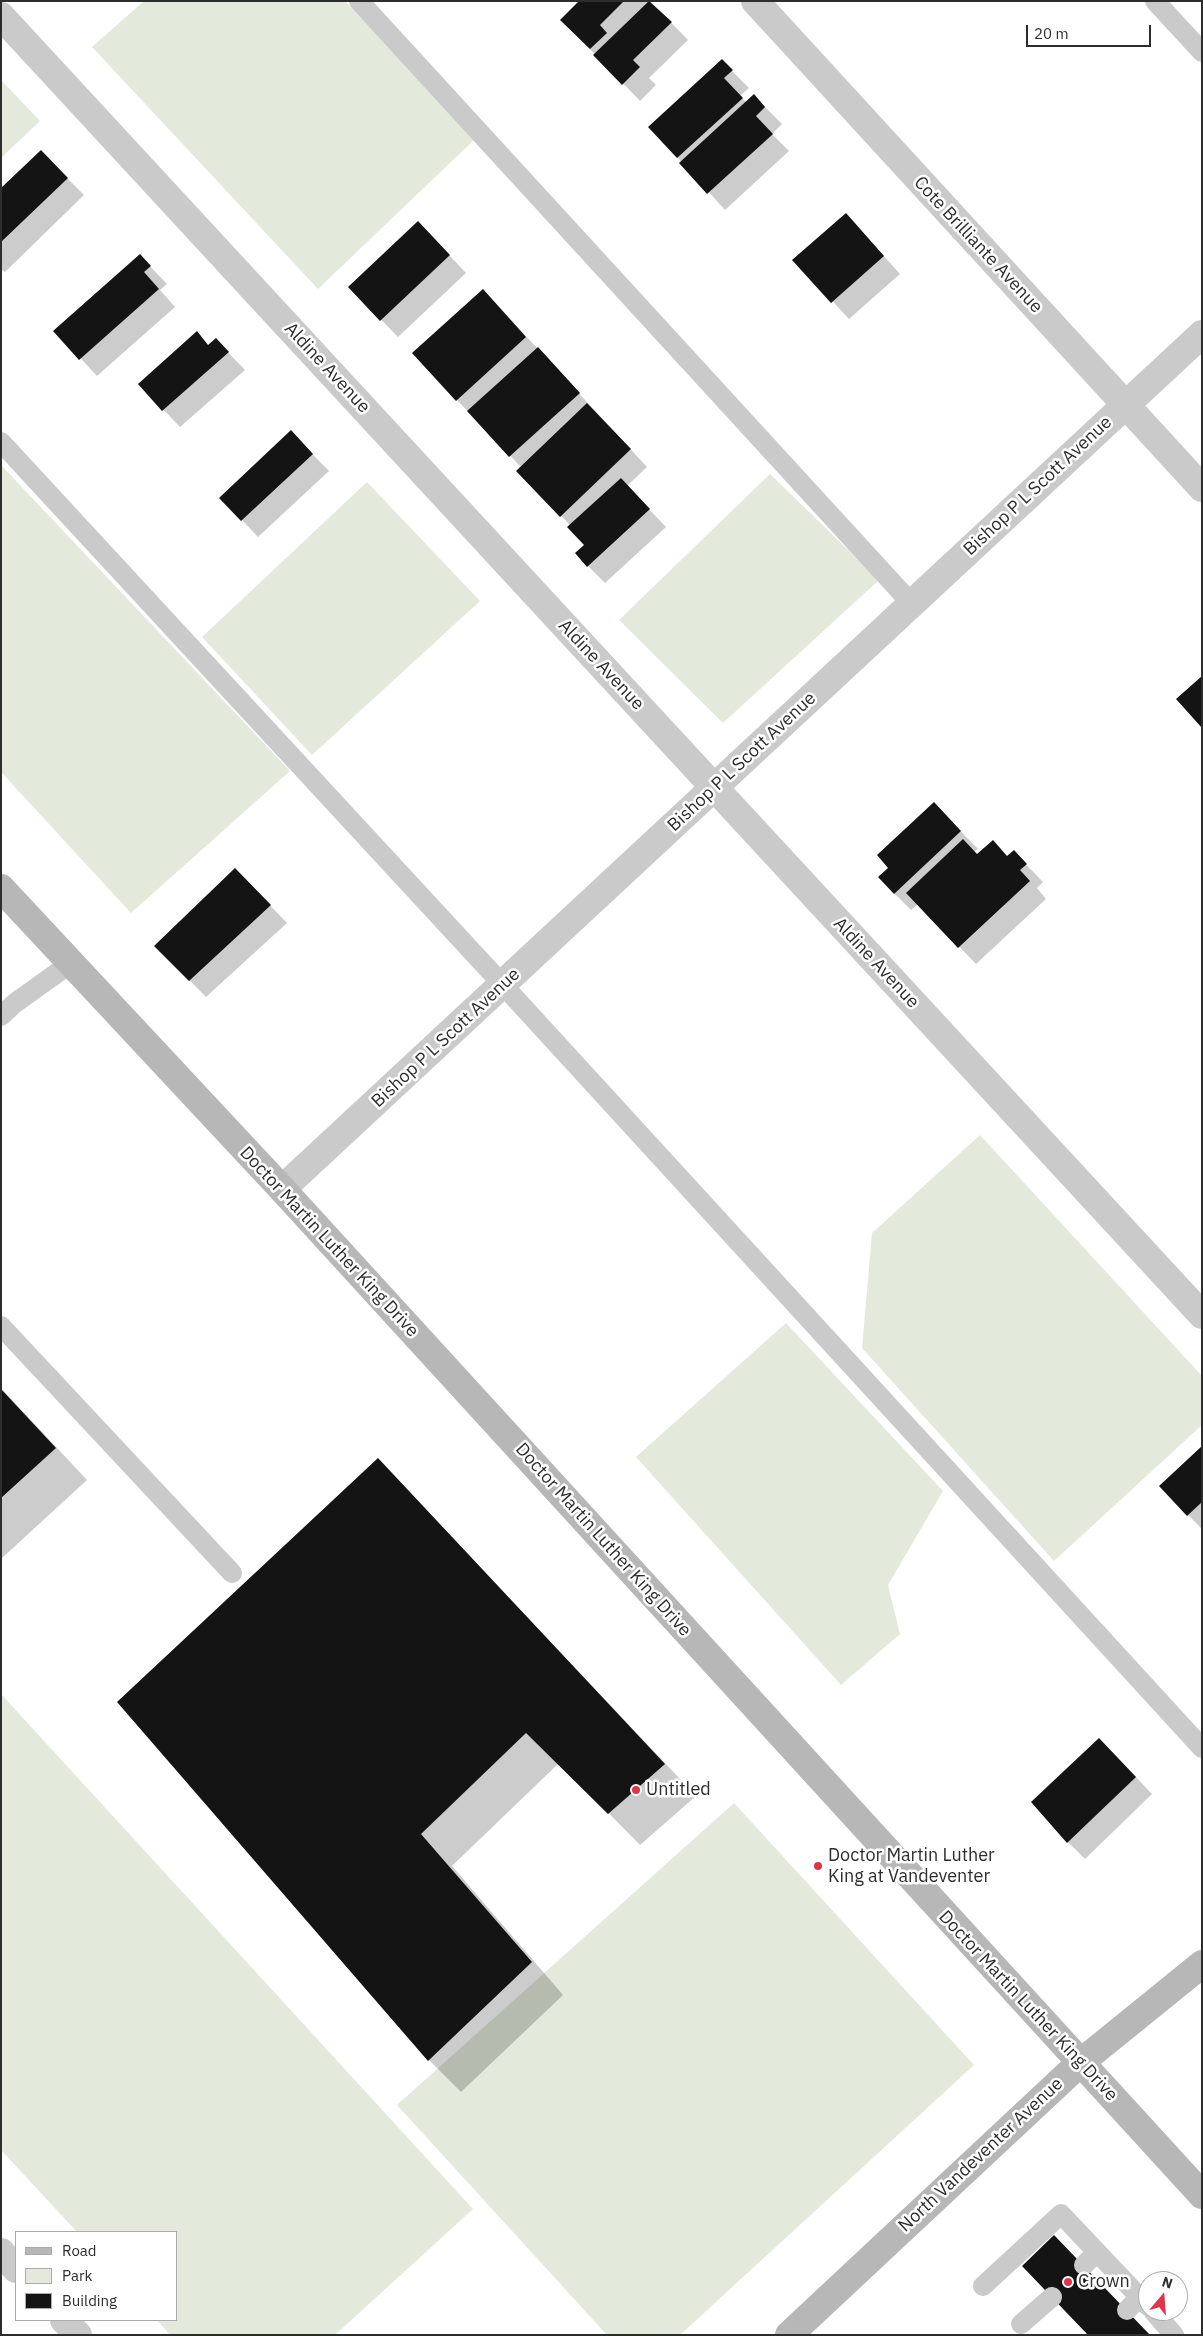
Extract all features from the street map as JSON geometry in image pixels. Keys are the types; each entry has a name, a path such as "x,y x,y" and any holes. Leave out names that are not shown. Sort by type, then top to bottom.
{"main road":[{"name":"Doctor Martin Luther King Drive","path":"1,888 282,1189 1202,2195"},
{"name":"North Vandeventer Avenue","path":"789,2335 1080,2063 1202,1964"}],"street":[{"name":"Cote Brilliante Avenue","path":"755,1 1202,488"},
{"name":"Aldine Avenue","path":"1,16 1202,1315"},
{"name":"Bishop P L Scott Avenue","path":"282,1189 715,788 1124,404 1202,334"},
{"path":"1,2252 15,2267"},
{"path":"65,2321 78,2335"}],"lane":[{"path":"359,1 912,604"},
{"path":"1155,1 1202,52"},
{"path":"1,442 503,985 1202,1748"},
{"path":"1,1016 15,1003 71,963"},
{"path":"1,1326 232,1573"},
{"path":"983,2286 1061,2214 1091,2259 1138,2302"},
{"path":"1021,2324 1052,2297"},
{"path":"1159,2321 1174,2335"}],"green space":[{"path":"144,1 345,1 475,139 318,289 92,47"},
{"path":"1,80 40,121 1,158"},
{"path":"1,465 290,771 131,913 1,772"},
{"path":"770,474 879,580 723,723 619,620"},
{"path":"367,482 480,601 312,755 202,637"},
{"path":"980,1135 1202,1376 1202,1425 1054,1561 862,1348 872,1233"},
{"path":"786,1323 943,1491 888,1585 900,1634 841,1685 636,1457"},
{"path":"1,1694 473,2209 335,2335 170,2335 158,2321 178,2321 178,2231 76,2231 1,2150"},
{"path":"734,1803 974,2065 680,2335 607,2335 397,2105"}],"building":[{"path":"579,1 624,1 600,25 607,33 590,49 560,20"},
{"path":"649,1 672,22 633,60 640,67 622,85 593,55"},
{"path":"722,59 733,70 724,78 743,98 677,158 648,127"},
{"path":"754,94 765,107 756,116 773,134 707,194 679,163"},
{"path":"41,150 68,178 1,242 1,188"},
{"path":"846,213 884,256 831,303 792,260"},
{"path":"418,221 450,255 380,321 348,287"},
{"path":"140,254 151,266 144,272 159,289 79,360 53,331"},
{"path":"483,289 526,337 456,401 412,353"},
{"path":"197,331 208,345 216,338 229,352 162,411 138,384"},
{"path":"538,347 580,393 509,457 467,411"},
{"path":"587,403 631,449 560,517 516,471"},
{"path":"291,430 313,454 241,521 219,498"},
{"path":"621,478 650,509 587,567 575,553 584,545 567,527"},
{"path":"1202,676 1202,728 1176,699"},
{"path":"934,802 961,831 894,894 878,877 888,868 877,855"},
{"path":"963,839 977,854 993,840 1007,856 1014,850 1027,864 1020,870 1030,881 958,948 906,893"},
{"path":"235,868 271,905 189,981 154,946"},
{"path":"1,1389 56,1448 1,1498"},
{"path":"1202,1446 1202,1502 1187,1516 1159,1486"},
{"path":"378,1458 665,1764 608,1814 526,1733 421,1834 532,1962 428,2061 117,1702"},
{"path":"1099,1738 1136,1777 1067,1843 1031,1802"},
{"name":"Crown","path":"1054,2235 1150,2335 1088,2335 1022,2266"}],"place":[{"name":"Untitled","path":"636,1790"},
{"name":"Doctor Martin Luther King at Vandeventer","path":"818,1866"},
{"name":"Crown","path":"1068,2282"}]}
